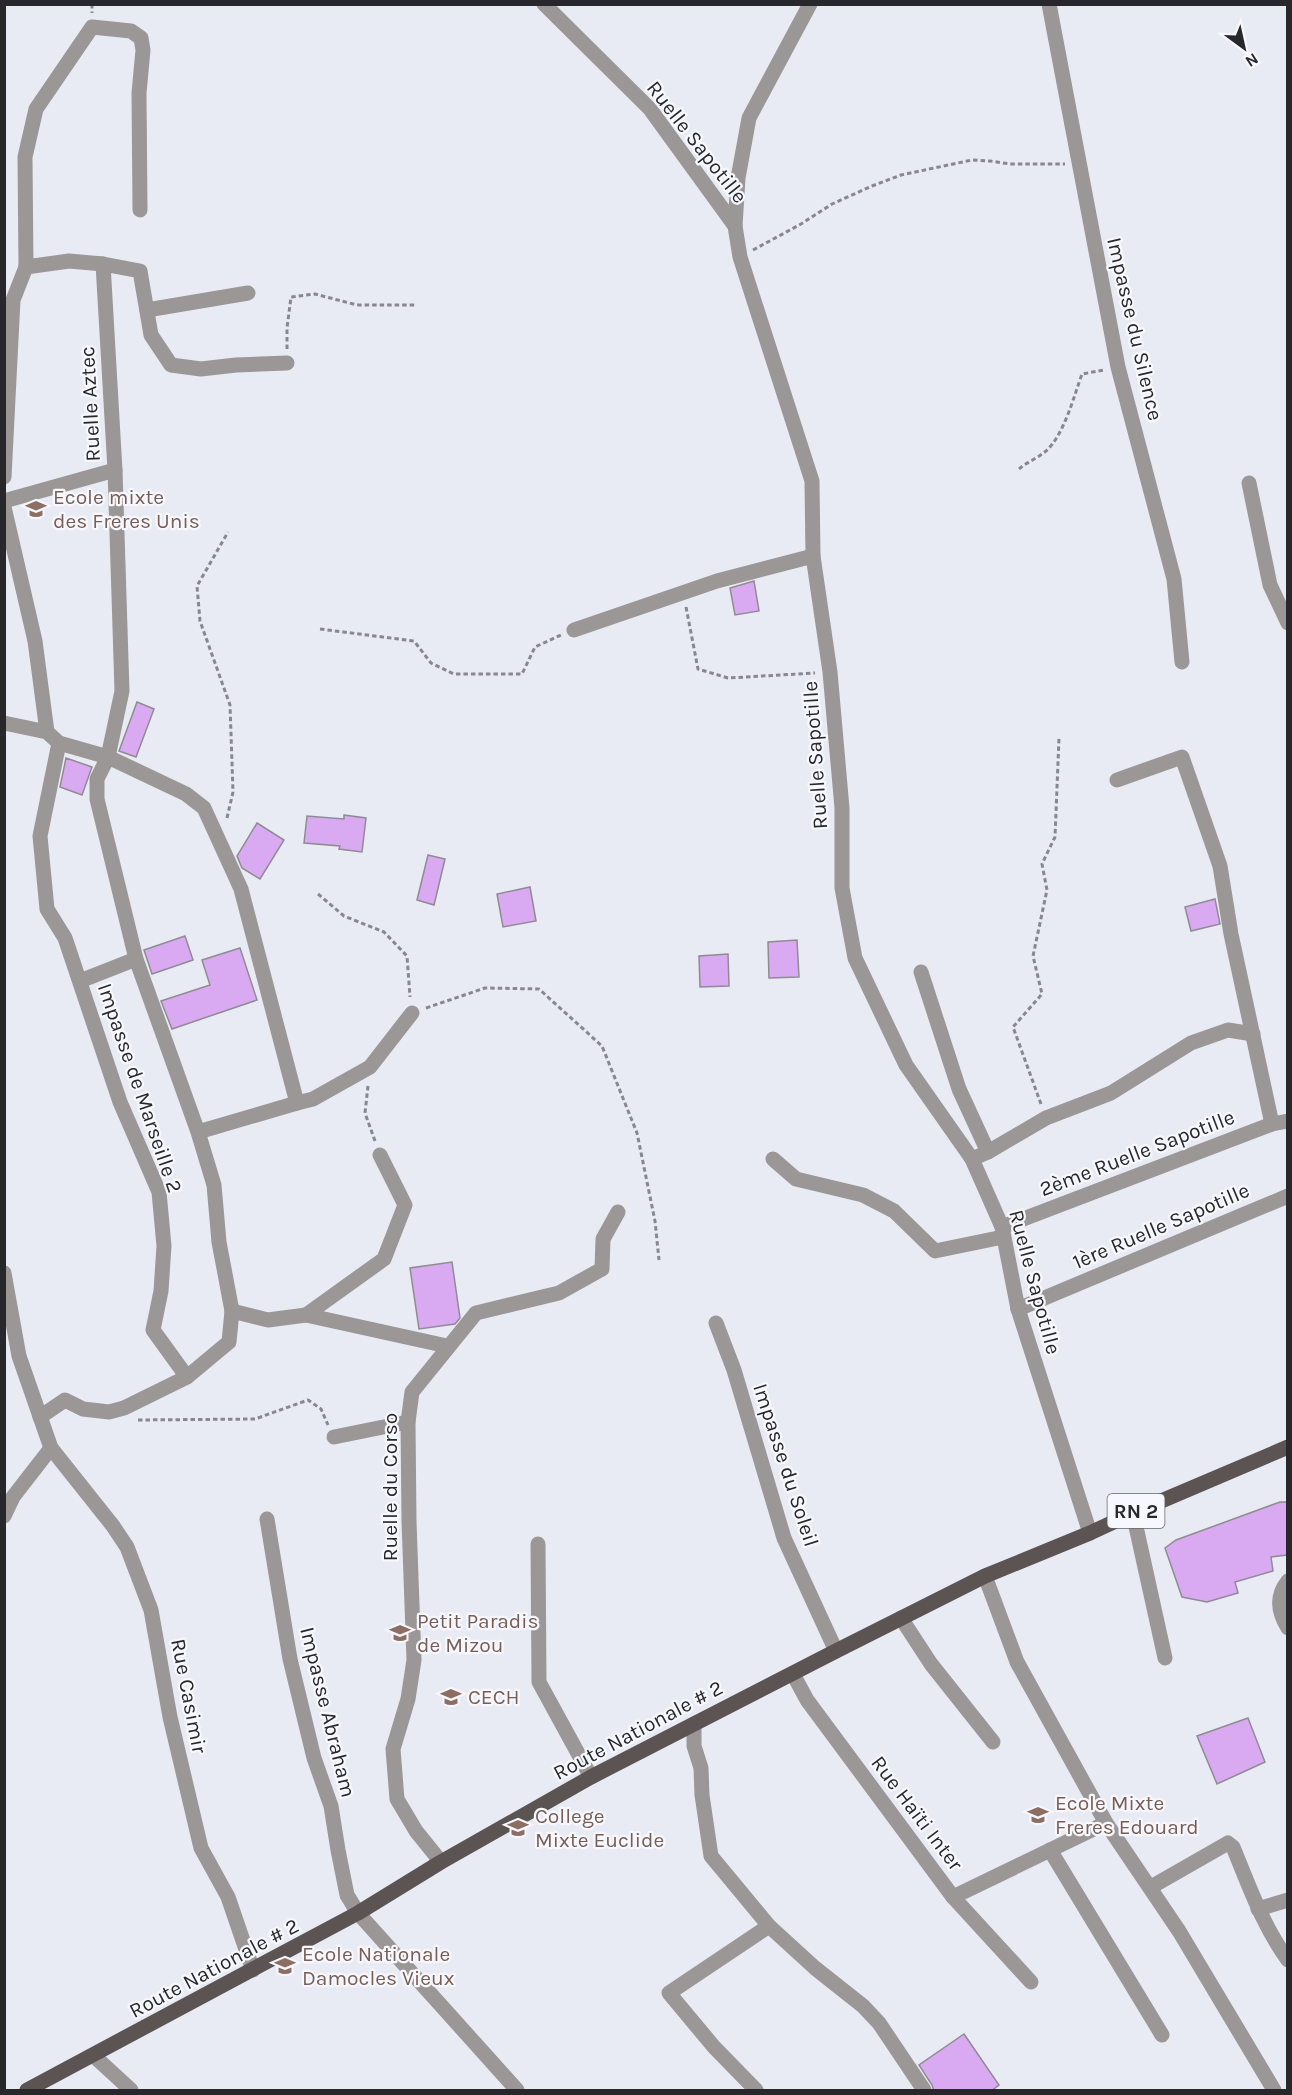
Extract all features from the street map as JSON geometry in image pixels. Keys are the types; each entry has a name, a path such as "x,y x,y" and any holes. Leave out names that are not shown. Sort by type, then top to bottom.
{"main road":[{"name":"Route Nationale # 2","path":"27,2091 358,1913 441,1862 591,1777 836,1651 986,1576 1287,1447"}],"street":[{"name":"Ruelle Sapotille","path":"544,4 650,110 735,226 740,257 812,482 813,556 830,672 842,807 842,888 855,958 906,1065 972,1159 1002,1232 1018,1309 1090,1533"},
{"path":"735,226 738,178 749,118 810,4"},
{"name":"Impasse du Silence","path":"1050,4 1118,368 1174,579 1182,662"},
{"path":"4,477 9,299 26,267 25,157 36,109 92,27 131,31 141,38 143,50 139,93 140,210"},
{"path":"26,267 69,261 104,264 140,271 152,335 171,364 201,369 287,363"},
{"name":"Ruelle Aztec","path":"104,264 115,470 122,691 108,757 98,780 97,799 136,959 198,1132 214,1185 219,1242 232,1311 229,1342 187,1377 128,1414"},
{"path":"147,310 248,292"},
{"path":"4,501 115,470"},
{"path":"1249,483 1270,585 1287,623"},
{"name":"Impasse de Marseille 2","path":"4,507 35,641 53,737 40,836 47,909 65,938 120,1102 159,1192 164,1246 161,1291 153,1330 187,1377"},
{"path":"574,630 717,581 813,556"},
{"path":"4,723 53,737 108,757 186,794 204,808 241,889 297,1103"},
{"path":"1117,780 1182,757 1220,866 1231,934 1272,1124"},
{"path":"80,981 136,959"},
{"path":"921,972 958,1089 988,1152"},
{"path":"198,1132 313,1098 370,1067 412,1013"},
{"path":"972,1159 1046,1118 1111,1093 1191,1043 1228,1030 1253,1034"},
{"name":"2ème Ruelle Sapotille","path":"773,1159 796,1179 863,1195 894,1211 935,1251 1002,1232 1272,1124 1287,1122"},
{"path":"306,1315 384,1259 405,1205 380,1155"},
{"name":"1ère Ruelle Sapotille","path":"1018,1309 1287,1196"},
{"name":"Ruelle du Corso","path":"441,1862 416,1831 397,1798 393,1749 408,1699 414,1659 408,1422 412,1392 476,1313 560,1293 602,1269 603,1239 618,1212"},
{"name":"Rue Casimir","path":"4,1273 10,1335 51,1448 118,1533 127,1548 151,1610 170,1717 201,1848 228,1897 253,1970"},
{"path":"232,1311 268,1320 306,1315 447,1346"},
{"name":"Impasse du Soleil","path":"716,1323 734,1370 784,1538 836,1651"},
{"path":"40,1417 65,1400 83,1409 128,1414"},
{"path":"334,1437 408,1422"},
{"path":"4,1516 13,1497 51,1448"},
{"path":"1133,1513 1165,1658"},
{"name":"Impasse Abraham","path":"267,1519 290,1659 314,1758 331,1806 347,1895 358,1913 517,2091"},
{"path":"538,1544 539,1682 591,1777"},
{"path":"986,1576 1017,1662 1106,1823 1151,1887 1274,2091"},
{"path":"1287,1581 1280,1595 1279,1607 1287,1628"},
{"path":"901,1618 932,1664 993,1742"},
{"name":"Rue Haïti Inter","path":"793,1674 807,1700 953,1897 1106,1823"},
{"path":"694,1724 694,1746 701,1768 702,1795 711,1857 769,1926 814,1968 863,2006 879,2023 924,2091"},
{"path":"1151,1887 1228,1843 1233,1847 1258,1909 1287,1960"},
{"path":"1050,1850 1162,2035"},
{"path":"953,1897 1031,1982"},
{"path":"1258,1909 1287,1900"},
{"path":"756,2091 714,2047 669,1993 769,1926"},
{"path":"94,2056 131,2091"}],"path":[{"path":"740,257 801,224 832,204 901,175 972,160 990,160 1010,164 1079,165"},
{"path":"287,363 287,328 291,297 315,294 357,304 415,305"},
{"path":"1019,469 1046,452 1059,435 1082,374 1118,368"},
{"path":"221,841 233,792 230,705 200,621 196,586 228,532"},
{"path":"683,593 698,669 728,678 830,672"},
{"path":"320,630 414,641 430,663 454,674 522,674 535,646 574,630"},
{"path":"1046,1118 1013,1027 1042,994 1034,956 1047,890 1042,864 1055,837 1059,738"},
{"path":"318,894 344,916 384,933 406,956 412,1013 485,988 539,989 602,1046 637,1133 655,1221 659,1260"},
{"path":"370,1067 365,1113 380,1155"},
{"path":"128,1414 255,1419 308,1400 321,1409 334,1437"}],"building":[{"path":"754,581 759,611 735,615 730,588"},
{"path":"137,702 154,709 136,757 119,751"},
{"path":"66,758 92,767 82,795 60,787"},
{"path":"344,815 366,818 362,852 339,849 340,846 304,843 307,816 344,819"},
{"path":"257,823 284,840 260,879 242,868 237,856"},
{"path":"428,855 445,859 434,905 417,900"},
{"path":"530,887 536,921 503,927 497,894"},
{"path":"1215,899 1220,924 1191,931 1185,907"},
{"path":"185,936 193,960 152,974 144,950"},
{"path":"797,940 799,977 769,978 768,942"},
{"path":"240,948 257,1000 172,1029 161,1001 210,985 202,960"},
{"path":"728,954 729,986 700,987 699,956"},
{"path":"452,1262 460,1318 455,1324 419,1329 410,1268"},
{"path":"1280,1502 1287,1502 1287,1555 1271,1557 1273,1571 1235,1582 1238,1593 1207,1602 1182,1597 1165,1548 1176,1540"},
{"path":"1248,1718 1265,1762 1217,1784 1197,1736"},
{"path":"964,2034 999,2085 991,2091 934,2091 919,2065"}],"place":[{"name":"Ecole mixte des Freres Unis","path":"36,509"},
{"name":"Petit Paradis de Mizou","path":"400,1633"},
{"name":"CECH","path":"451,1697"},
{"name":"Ecole Mixte Freres Edouard","path":"1038,1815"},
{"name":"College Mixte Euclide","path":"518,1828"},
{"name":"Ecole Nationale Damocles Vieux","path":"285,1966"}]}
